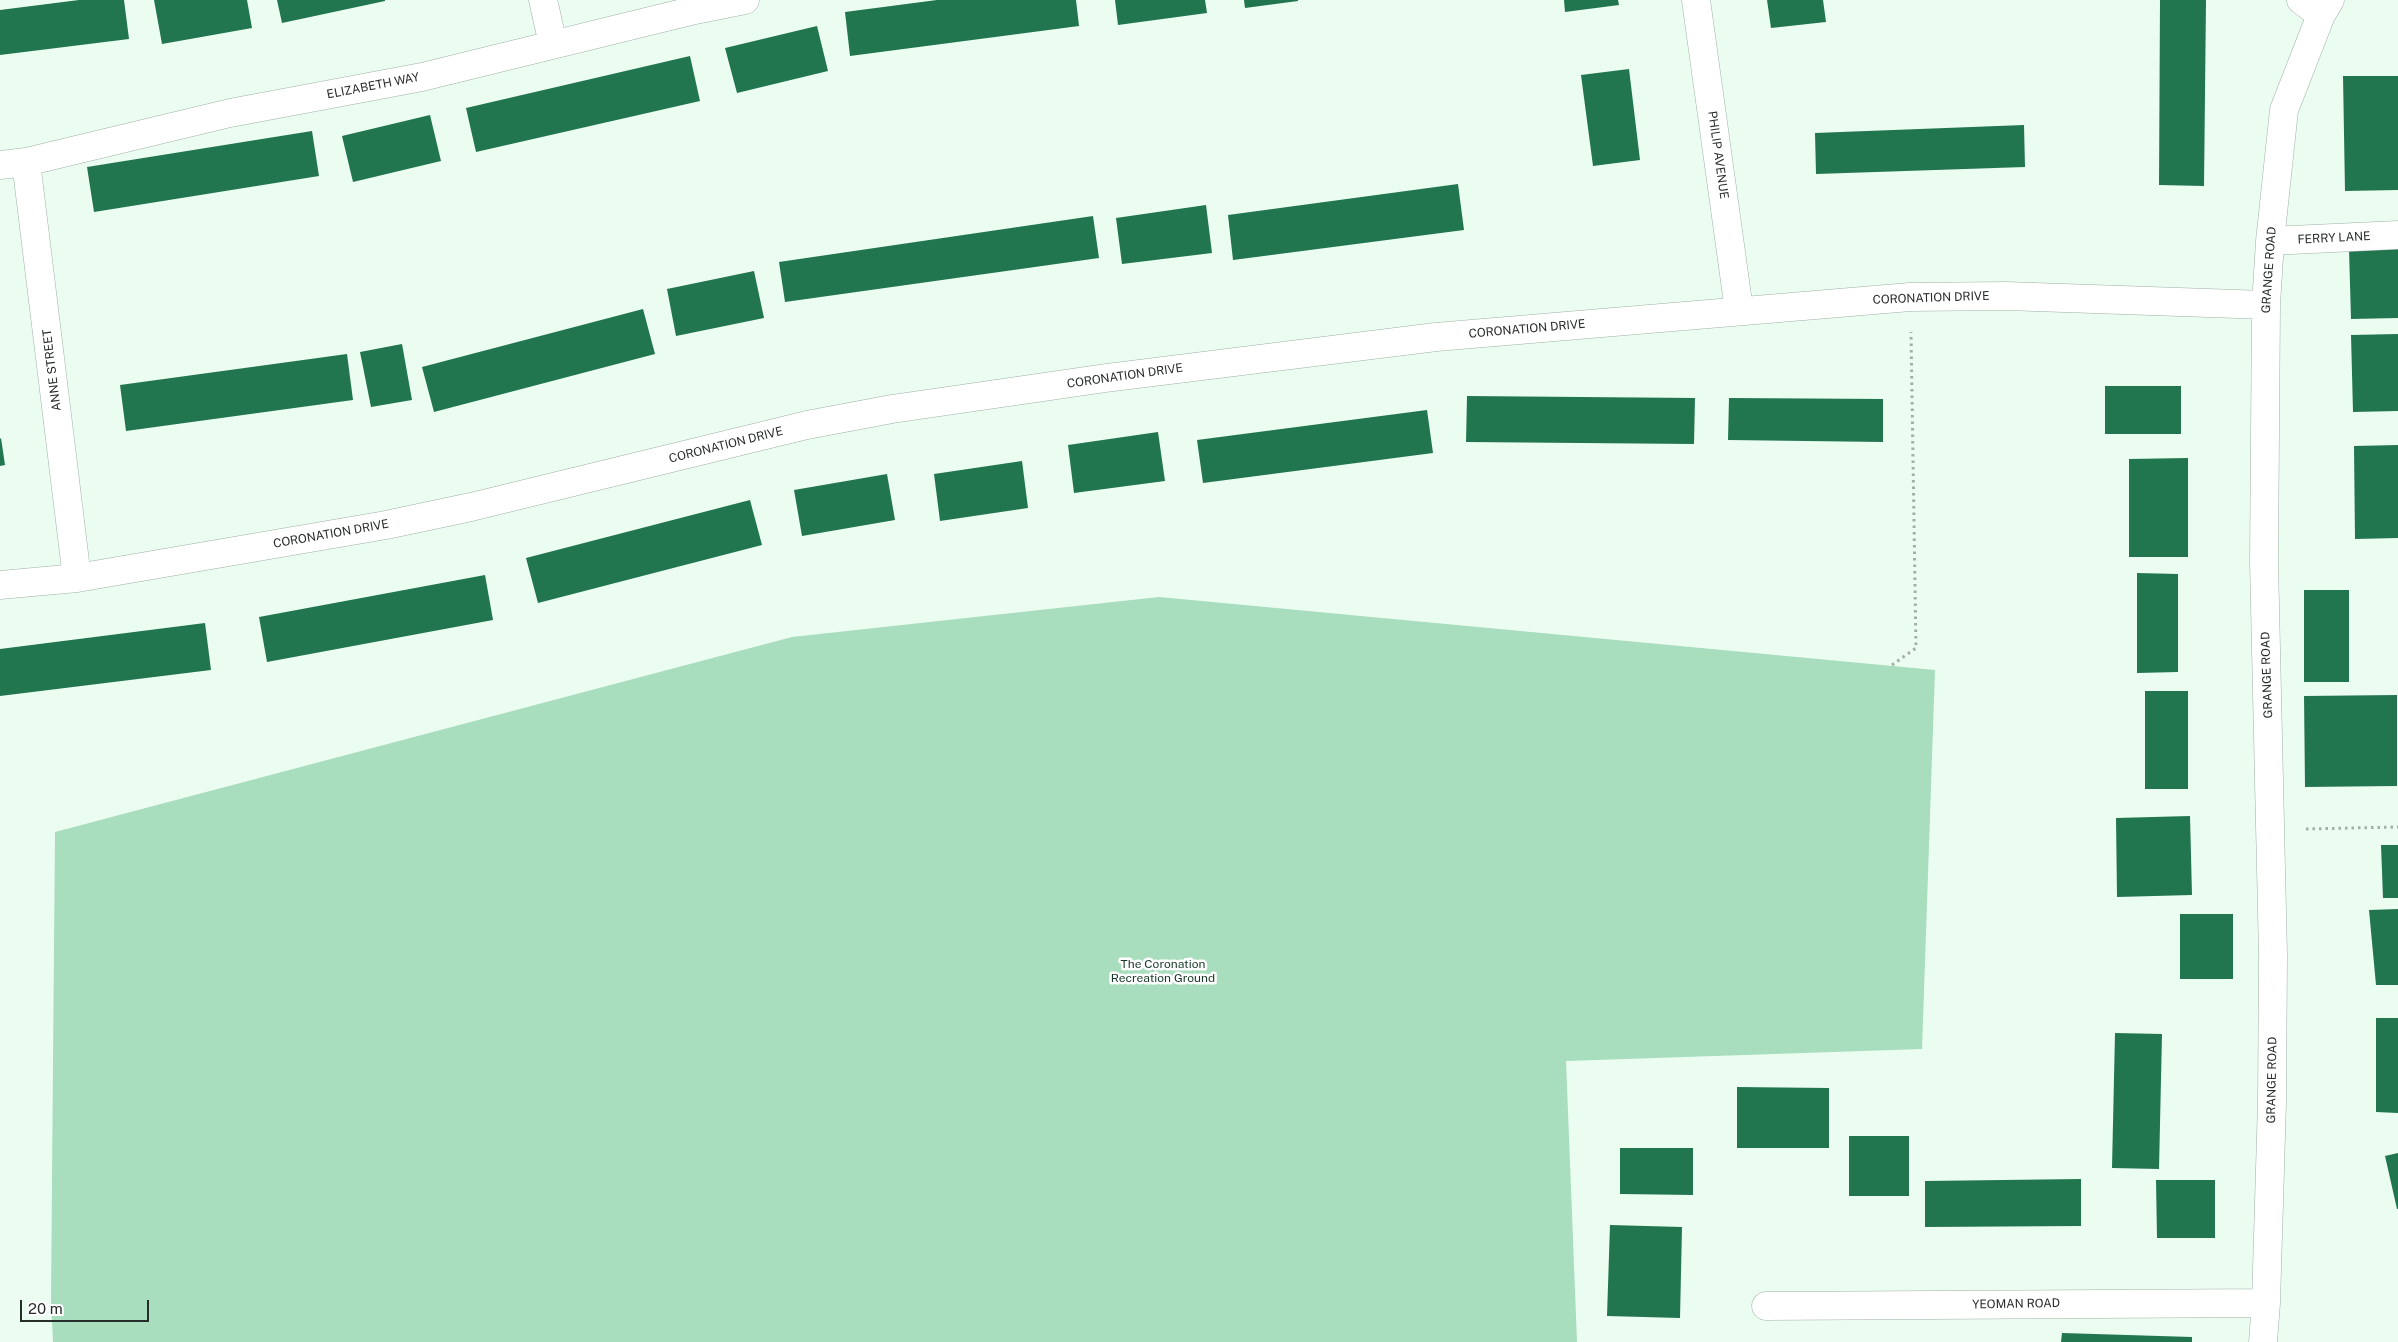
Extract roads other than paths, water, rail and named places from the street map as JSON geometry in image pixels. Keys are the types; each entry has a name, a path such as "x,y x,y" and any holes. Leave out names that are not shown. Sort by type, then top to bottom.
{"street":[{"path":"542,0 553,44"},
{"name":"ELIZABETH WAY","path":"13,163 230,113 422,77 553,44 746,0"},
{"name":"PHILIP AVENUE","path":"1696,0 1739,310"},
{"name":"GRANGE ROAD","path":"2263,1342 2266,1303 2272,1102 2271,830 2264,562 2266,305 2270,241 2284,110 2317,5"},
{"name":"ANNE STREET","path":"13,163 77,578"},
{"name":"FERRY LANE","path":"2270,241 2398,235"},
{"name":"CORONATION DRIVE","path":"0,585 77,578 386,525 471,507 807,425 892,409 1106,378 1426,338 1910,297 2006,296 2266,305"},
{"name":"YEOMAN ROAD","path":"1766,1306 2266,1303"}],"park label":[{"name":"The Coronation Recreation Ground","path":"1163,971"}]}
